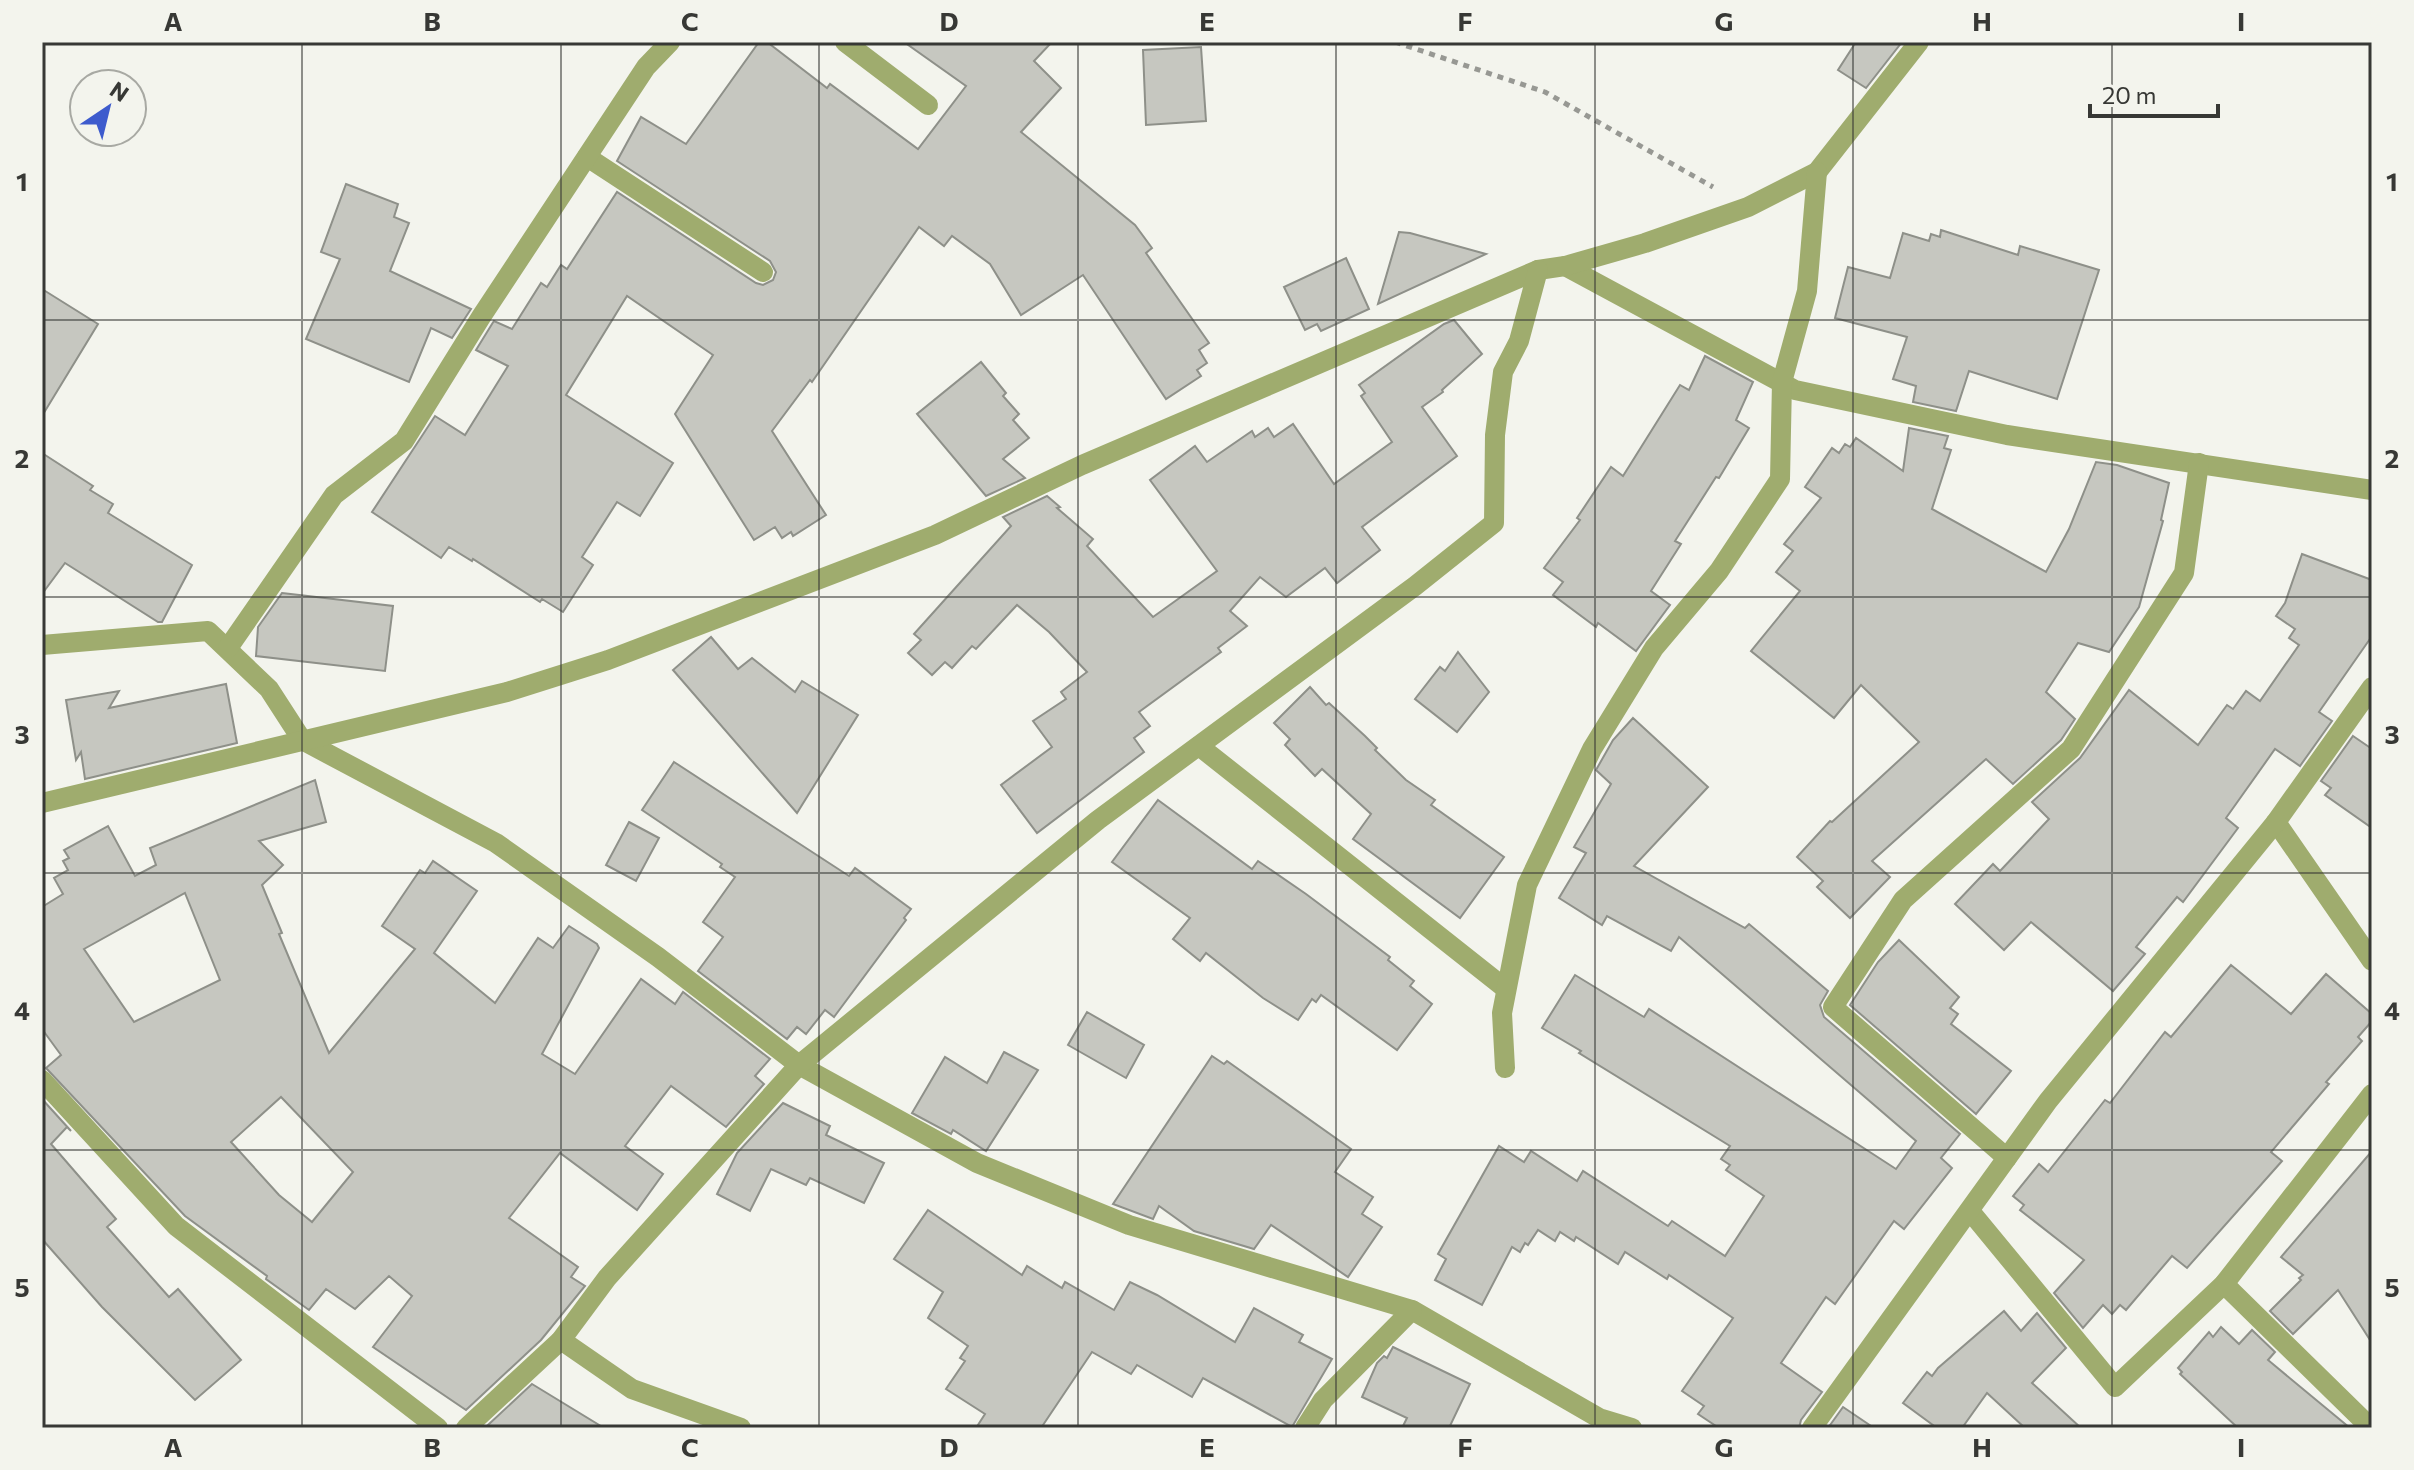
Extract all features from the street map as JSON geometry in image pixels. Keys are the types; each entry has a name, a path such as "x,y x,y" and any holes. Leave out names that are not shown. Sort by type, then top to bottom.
{"street":[{"path":"228,648 334,495 404,441 481,317 646,67 670,42"},
{"path":"845,42 928,105"},
{"path":"42,803 507,692 608,660 935,535 1082,465 1538,270 1565,266 1645,243 1748,207 1817,172 1919,42"},
{"path":"587,157 763,272"},
{"path":"1505,1068 1502,1013 1527,885 1592,749 1654,648 1719,571 1780,479 1782,382 1807,291 1817,172"},
{"path":"1565,266 1795,390 2007,435 2372,490"},
{"path":"466,1428 561,1340 607,1278 799,1065 1098,820 1415,586 1494,523 1495,435 1503,372 1519,341 1538,270"},
{"path":"2007,1158 1833,1007 1903,900 2071,749 2184,573 2199,463"},
{"path":"42,645 208,631 269,689 302,740 496,843 658,957 799,1065 977,1163 1129,1225 1412,1310 1599,1418 1632,1428"},
{"path":"1812,1428 2048,1101 2276,822 2372,687"},
{"path":"1199,746 1506,989"},
{"path":"2276,822 2372,961"},
{"path":"42,1080 176,1226 438,1428"},
{"path":"1970,1211 2115,1387 2224,1284 2372,1094"},
{"path":"2224,1284 2371,1428"},
{"path":"1305,1428 1323,1400 1412,1310"},
{"path":"561,1340 632,1389 741,1428"}],"path":[{"path":"1395,42 1545,92 1748,207"}],"building":[{"path":"759,42 767,42 827,88 830,84 918,149 966,86 904,42 1052,42 1034,61 1061,88 1021,132 1135,225 1152,248 1146,253 1209,343 1199,350 1207,363 1197,370 1201,376 1166,399 1083,275 1021,315 990,264 952,236 944,246 919,227 812,382 810,380 772,431 826,515 793,536 791,532 782,538 775,527 754,540 675,414 713,355 627,296 566,395 673,463 640,516 617,502 582,557 593,565 563,612 542,599 540,602 449,547 441,558 372,512 435,416 465,435 508,366 476,350 492,324 494,321 512,329 541,283 547,287 561,265 567,269 617,192 756,283 763,285 773,280 776,272 770,261 617,161 641,117 686,144"},
{"path":"1856,42 1902,42 1866,88 1838,70"},
{"path":"1201,47 1206,121 1146,125 1143,50"},
{"path":"346,184 398,204 394,217 409,223 390,271 471,309 452,338 431,328 409,382 306,339 340,259 321,252"},
{"path":"1941,230 2018,255 2020,246 2099,270 2057,399 1969,371 1956,411 1913,402 1916,386 1893,379 1907,337 1835,318 1848,267 1890,278 1903,233 1929,241 1931,234 1940,237"},
{"path":"1399,232 1410,233 1486,254 1378,304"},
{"path":"1346,258 1369,309 1321,331 1317,324 1305,330 1284,287"},
{"path":"42,289 98,324 42,416"},
{"path":"1454,320 1482,354 1443,392 1422,407 1457,456 1362,527 1380,550 1337,583 1325,568 1286,597 1260,577 1230,611 1247,626 1218,648 1221,652 1139,712 1150,726 1134,738 1144,752 1037,833 1001,785 1052,747 1033,721 1066,699 1061,692 1087,672 1049,632 1017,605 976,649 972,646 952,668 945,662 932,675 908,653 921,640 914,634 1011,526 1003,517 1047,496 1093,539 1087,546 1153,617 1217,571 1150,480 1195,446 1207,462 1252,431 1255,437 1268,428 1274,437 1293,424 1334,484 1392,442 1361,396 1365,393 1359,385"},
{"path":"1705,356 1753,382 1736,420 1749,428 1675,541 1681,544 1651,591 1670,605 1636,651 1598,623 1596,627 1553,595 1563,582 1544,568 1580,520 1577,518 1611,467 1623,476 1680,385 1689,390"},
{"path":"981,362 1006,393 1003,396 1019,414 1013,420 1029,438 1003,459 1025,478 986,496 917,414"},
{"path":"1909,428 1948,436 1944,448 1951,450 1932,509 2046,572 2069,529 2096,462 2117,465 2169,483 2163,521 2139,607 2109,652 2078,643 2046,692 2075,719 2061,740 2013,784 1986,759 1872,861 1890,877 1850,918 1817,887 1823,881 1797,857 1830,821 1919,742 1861,685 1834,718 1751,651 1800,591 1776,572 1793,551 1784,544 1821,498 1805,487 1832,448 1839,453 1845,444 1850,447 1856,438 1903,471"},
{"path":"42,453 93,486 90,490 113,504 108,513 192,565 162,622 65,563 42,594"},
{"path":"2302,554 2372,580 2372,636 2319,712 2332,721 2300,766 2275,749 2226,818 2238,828 2183,902 2177,897 2136,947 2145,954 2113,991 2031,922 2004,950 1955,904 1993,864 2000,871 2049,819 2032,802 2080,758 2129,690 2198,745 2227,705 2233,709 2246,691 2260,701 2299,645 2289,638 2295,629 2276,616 2285,603"},
{"path":"282,593 393,606 385,671 256,656 258,627"},
{"path":"711,637 738,669 752,658 795,692 802,681 858,715 797,813 673,670"},
{"path":"1458,652 1489,692 1457,732 1415,699 1440,667 1445,671"},
{"path":"226,684 237,743 85,779 81,752 76,760 66,700 119,691 109,708"},
{"path":"1310,687 1326,705 1329,703 1365,736 1406,780 1435,800 1431,805 1504,857 1460,918 1353,839 1371,814 1322,769 1315,776 1285,745 1290,739 1274,723"},
{"path":"1633,718 1708,787 1634,866 1745,928 1749,924 1828,991 1820,1005 1824,1017 1960,1134 1941,1158 1952,1168 1904,1229 1894,1221 1835,1304 1826,1297 1781,1363 1822,1392 1801,1420 1799,1428 1719,1428 1698,1414 1704,1406 1682,1391 1733,1318 1669,1275 1667,1279 1625,1252 1618,1264 1576,1237 1574,1241 1560,1232 1555,1241 1538,1230 1520,1252 1512,1247 1482,1305 1435,1280 1446,1259 1438,1254 1499,1146 1524,1162 1531,1151 1577,1181 1583,1171 1668,1226 1672,1221 1725,1256 1764,1196 1726,1170 1730,1165 1721,1159 1730,1146 1542,1028 1575,975 1644,1017 1649,1009 1896,1169 1916,1141 1679,937 1671,951 1607,916 1602,925 1559,898 1586,853 1574,847 1611,784 1596,770 1613,740"},
{"path":"2353,736 2372,749 2372,828 2325,795 2331,788 2321,781"},
{"path":"674,762 849,876 855,868 911,909 834,1017 825,1010 806,1034 797,1027 787,1039 698,971 723,937 703,922 735,877 720,867 722,864 642,810"},
{"path":"315,780 326,822 259,841 283,865 262,885 329,1053 415,949 382,926 420,870 425,873 433,861 477,891 434,953 495,1003 538,938 553,948 569,926 597,944 599,948 542,1054 575,1074 641,979 675,1004 683,992 770,1059 755,1076 764,1084 726,1127 671,1086 625,1146 663,1174 637,1210 560,1153 509,1218 578,1267 571,1277 585,1286 541,1340 466,1410 373,1347 412,1296 389,1276 355,1309 326,1289 309,1310 185,1216 46,1068 61,1055 42,1029 42,907 63,894 54,878 68,870 63,861 69,858 64,850 108,826 135,876 156,865 150,848","holes":["185,893 220,980 134,1022 84,949","281,1097 353,1172 312,1222 279,1195 231,1142"]},
{"path":"1158,800 1252,869 1258,861 1306,894 1390,957 1388,960 1414,981 1410,986 1432,1004 1397,1050 1321,995 1316,1002 1312,999 1298,1020 1263,998 1206,953 1200,961 1173,939 1190,918 1112,862"},
{"path":"629,822 659,838 636,881 606,865"},
{"path":"1899,940 1959,997 1950,1008 1958,1014 1951,1024 2011,1071 1976,1114 1850,1005 1878,962"},
{"path":"2231,965 2291,1014 2326,974 2372,1014 2372,1021 2358,1037 2362,1041 2326,1082 2329,1084 2271,1152 2282,1161 2187,1268 2172,1256 2126,1310 2120,1305 2112,1314 2103,1305 2083,1328 2054,1293 2084,1260 2020,1210 2024,1205 2013,1196 2039,1164 2048,1172 2105,1100 2110,1103 2165,1032 2171,1037"},
{"path":"1087,1012 1144,1045 1126,1078 1068,1045"},
{"path":"1004,1052 1038,1070 986,1151 953,1130 951,1134 912,1113 945,1057 987,1083"},
{"path":"1212,1056 1224,1064 1227,1061 1351,1149 1335,1172 1373,1197 1362,1214 1382,1227 1348,1277 1271,1225 1254,1249 1194,1231 1159,1206 1153,1219 1113,1204"},
{"path":"42,1099 71,1131 67,1127 51,1144 116,1219 107,1227 169,1297 178,1289 241,1360 195,1400 102,1307 42,1239"},
{"path":"783,1103 830,1126 826,1135 884,1163 864,1203 810,1178 806,1185 771,1169 750,1211 717,1194 737,1153"},
{"path":"2372,1151 2372,1343 2338,1290 2293,1334 2270,1311 2303,1275 2281,1257"},
{"path":"928,1210 1022,1275 1027,1266 1062,1288 1065,1282 1114,1310 1130,1282 1235,1342 1254,1308 1303,1335 1299,1342 1332,1359 1292,1427 1203,1378 1192,1397 1137,1365 1131,1374 1092,1352 1041,1428 976,1428 985,1414 946,1389 965,1361 960,1358 968,1346 928,1318 943,1292 894,1259"},
{"path":"2004,1311 2021,1331 2037,1313 2066,1348 2032,1383 2081,1428 2025,1428 1987,1393 1962,1428 1937,1428 1903,1403 1927,1372 1932,1376"},
{"path":"2221,1327 2239,1344 2252,1330 2275,1352 2268,1360 2350,1428 2238,1428 2180,1374 2182,1372 2178,1368 2209,1332 2213,1337"},
{"path":"1393,1347 1470,1384 1449,1428 1402,1428 1407,1418 1362,1397 1377,1363 1384,1356 1387,1358"},
{"path":"532,1384 604,1428 492,1428 488,1425"},
{"path":"1843,1407 1874,1428 1828,1428"}]}
